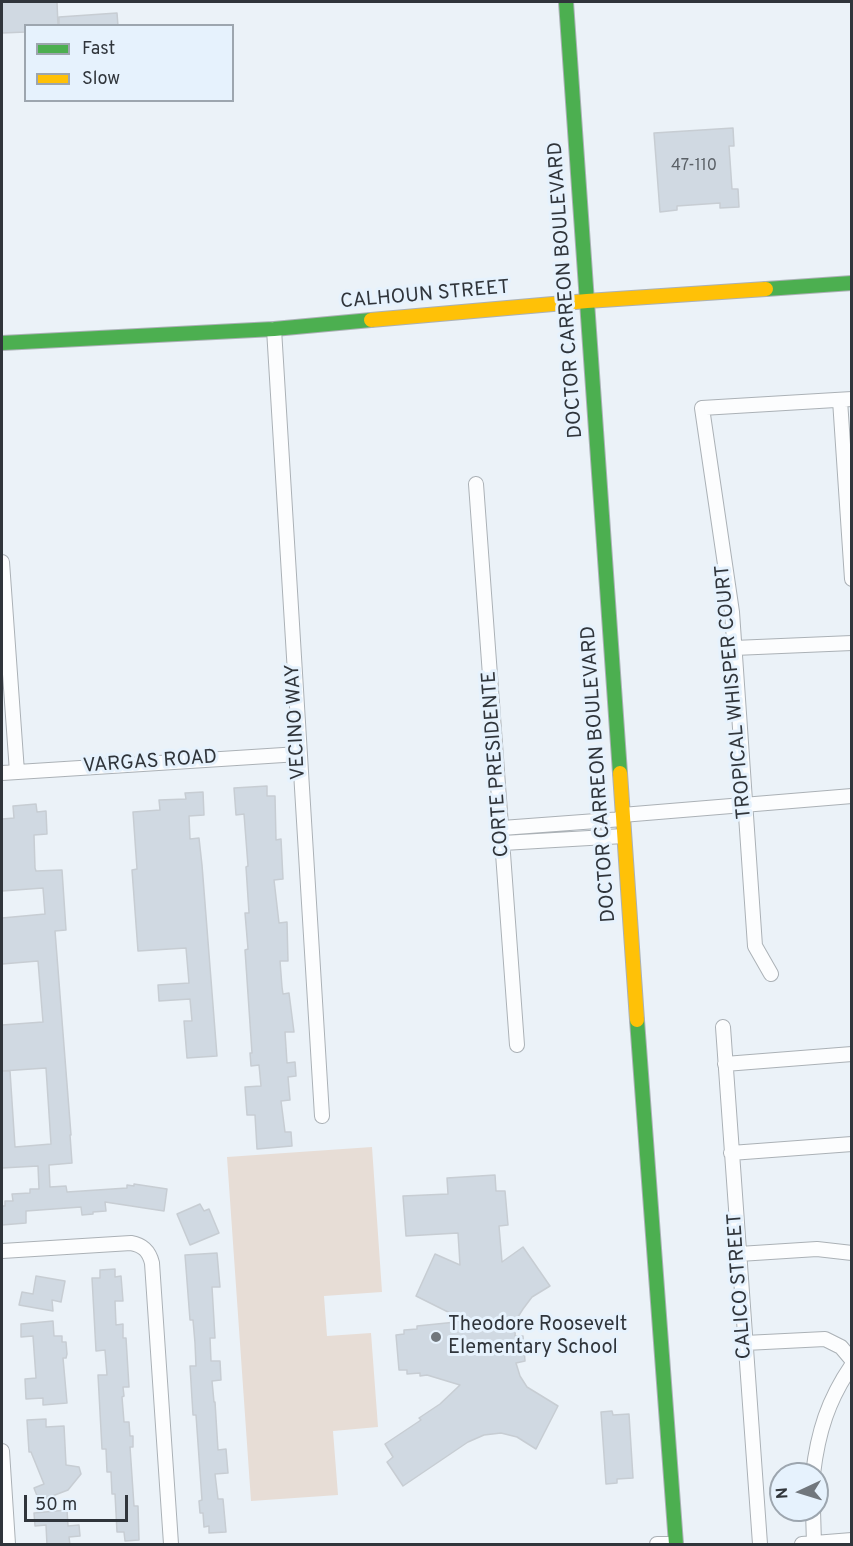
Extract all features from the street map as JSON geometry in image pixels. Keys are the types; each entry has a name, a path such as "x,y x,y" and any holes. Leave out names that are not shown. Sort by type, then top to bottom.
{"main road":[{"name":"DOCTOR CARREON BOULEVARD","path":"566,2 622,817 676,1544"},
{"name":"CALHOUN STREET","path":"2,343 274,329 587,301 852,283"}],"street":[{"name":"VECINO WAY","path":"274,329 322,1116"},
{"path":"846,400 852,579"},
{"name":"TROPICAL WHISPER COURT","path":"771,974 755,946 732,612 702,408 846,400"},
{"name":"CORTE PRESIDENTE","path":"476,484 517,1045"},
{"path":"2,562 17,772"},
{"path":"734,648 852,643"},
{"name":"VARGAS ROAD","path":"2,773 299,754"},
{"path":"502,828 852,796"},
{"path":"503,843 624,836"},
{"name":"CALICO STREET","path":"723,1026 760,1545"},
{"path":"725,1064 852,1054"},
{"path":"731,1153 852,1144"},
{"path":"2,1251 131,1243 147,1250 152,1263 171,1545"},
{"path":"739,1254 817,1249 852,1253"},
{"path":"745,1343 825,1339 841,1347 852,1360"},
{"path":"815,1462 822,1424 834,1393 852,1365"},
{"path":"2,1451 8,1545"},
{"path":"812,1522 810,1544 852,1540"},
{"path":"657,1545 676,1544"}],"shaded area":[{"path":"372,1147 382,1292 324,1296 327,1336 371,1333 378,1427 333,1431 338,1495 251,1501 227,1157"}],"building":[{"path":"2,2 57,2 58,24 24,24 24,32 2,33"},
{"path":"117,13 118,24 59,24 59,17"},
{"path":"733,128 734,146 729,146 732,189 738,189 739,207 720,208 720,203 677,206 677,210 660,212 654,133"},
{"path":"267,786 267,796 275,796 276,840 281,839 283,879 274,880 279,923 287,922 288,961 280,961 283,994 289,993 294,1032 285,1032 287,1063 295,1062 296,1076 288,1077 290,1100 281,1101 285,1132 291,1132 292,1146 257,1149 255,1115 247,1115 245,1087 261,1086 259,1065 251,1066 250,1053 252,1053 245,950 248,949 245,913 249,913 246,867 248,866 244,814 236,815 234,788"},
{"path":"203,792 204,815 189,816 190,839 199,838 217,1056 187,1058 184,1021 192,1021 190,999 159,1001 158,985 189,983 186,948 138,951 132,870 137,869 133,812 160,810 159,800 186,799 185,793"},
{"path":"36,804 37,812 46,811 47,834 34,835 35,868 36,871 62,870 66,930 55,931 72,1163 49,1165 50,1187 66,1186 67,1192 127,1188 127,1185 134,1186 134,1184 167,1189 164,1211 105,1202 106,1211 93,1212 93,1214 82,1215 81,1207 26,1211 26,1223 2,1225 2,1206 5,1206 5,1201 13,1201 12,1194 30,1193 30,1189 39,1189 38,1166 2,1168 2,1071 2,1025 43,1022 38,961 2,964 2,918 45,914 43,888 2,891 2,819 14,818 13,806","holes":["46,1068 51,1144 15,1147 10,1071 2,1071"]},
{"path":"495,1175 496,1191 505,1191 508,1225 499,1226 502,1262 523,1247 550,1286 532,1297 516,1320 515,1336 523,1336 525,1361 516,1363 527,1387 558,1406 536,1449 517,1437 501,1433 484,1435 468,1442 403,1486 387,1462 393,1457 385,1444 421,1420 419,1418 440,1404 460,1385 427,1375 420,1376 420,1373 407,1374 407,1370 399,1370 396,1335 404,1334 404,1330 417,1329 417,1326 466,1321 416,1296 435,1254 460,1265 458,1233 406,1236 403,1196 448,1194 447,1178"},
{"path":"200,1204 204,1211 209,1209 219,1233 190,1245 177,1214"},
{"path":"217,1253 220,1287 212,1287 215,1338 210,1338 211,1361 220,1361 221,1380 212,1381 218,1450 226,1449 228,1473 215,1474 218,1499 223,1499 226,1532 209,1533 209,1526 204,1527 203,1513 200,1513 199,1501 202,1500 190,1366 196,1366 195,1343 193,1320 190,1320 185,1255"},
{"path":"115,1269 115,1277 121,1276 123,1301 115,1301 116,1325 123,1324 123,1338 126,1338 129,1387 123,1387 124,1422 129,1422 130,1436 133,1436 133,1447 130,1447 134,1506 138,1506 139,1540 125,1541 124,1532 117,1532 115,1494 112,1494 111,1472 107,1472 106,1449 102,1449 98,1375 107,1375 105,1350 96,1351 92,1278 100,1278 100,1270"},
{"path":"36,1276 65,1281 61,1302 52,1300 53,1311 19,1305 22,1292 33,1294"},
{"path":"53,1321 54,1336 62,1336 62,1342 66,1342 67,1354 66,1358 63,1358 67,1403 43,1405 43,1398 26,1399 25,1379 36,1378 33,1336 21,1337 21,1324"},
{"path":"612,1411 613,1415 629,1414 633,1478 617,1479 617,1483 606,1484 601,1412"},
{"path":"46,1419 46,1427 64,1426 66,1465 79,1467 81,1474 68,1490 39,1501 34,1488 44,1484 31,1452 29,1452 27,1420"},
{"path":"67,1510 68,1526 79,1525 80,1536 69,1537 70,1545 47,1545 46,1525 35,1526 34,1513"}],"traffic: fast":[{"path":"566,2 620,773"},
{"path":"766,289 852,283"},
{"path":"2,343 274,329 371,320"},
{"path":"637,1020 676,1544"}],"traffic: slow":[{"path":"371,320 587,301 766,289"},
{"path":"620,773 637,1020"}],"place":[{"name":"Theodore Roosevelt Elementary School","path":"436,1337"}]}
